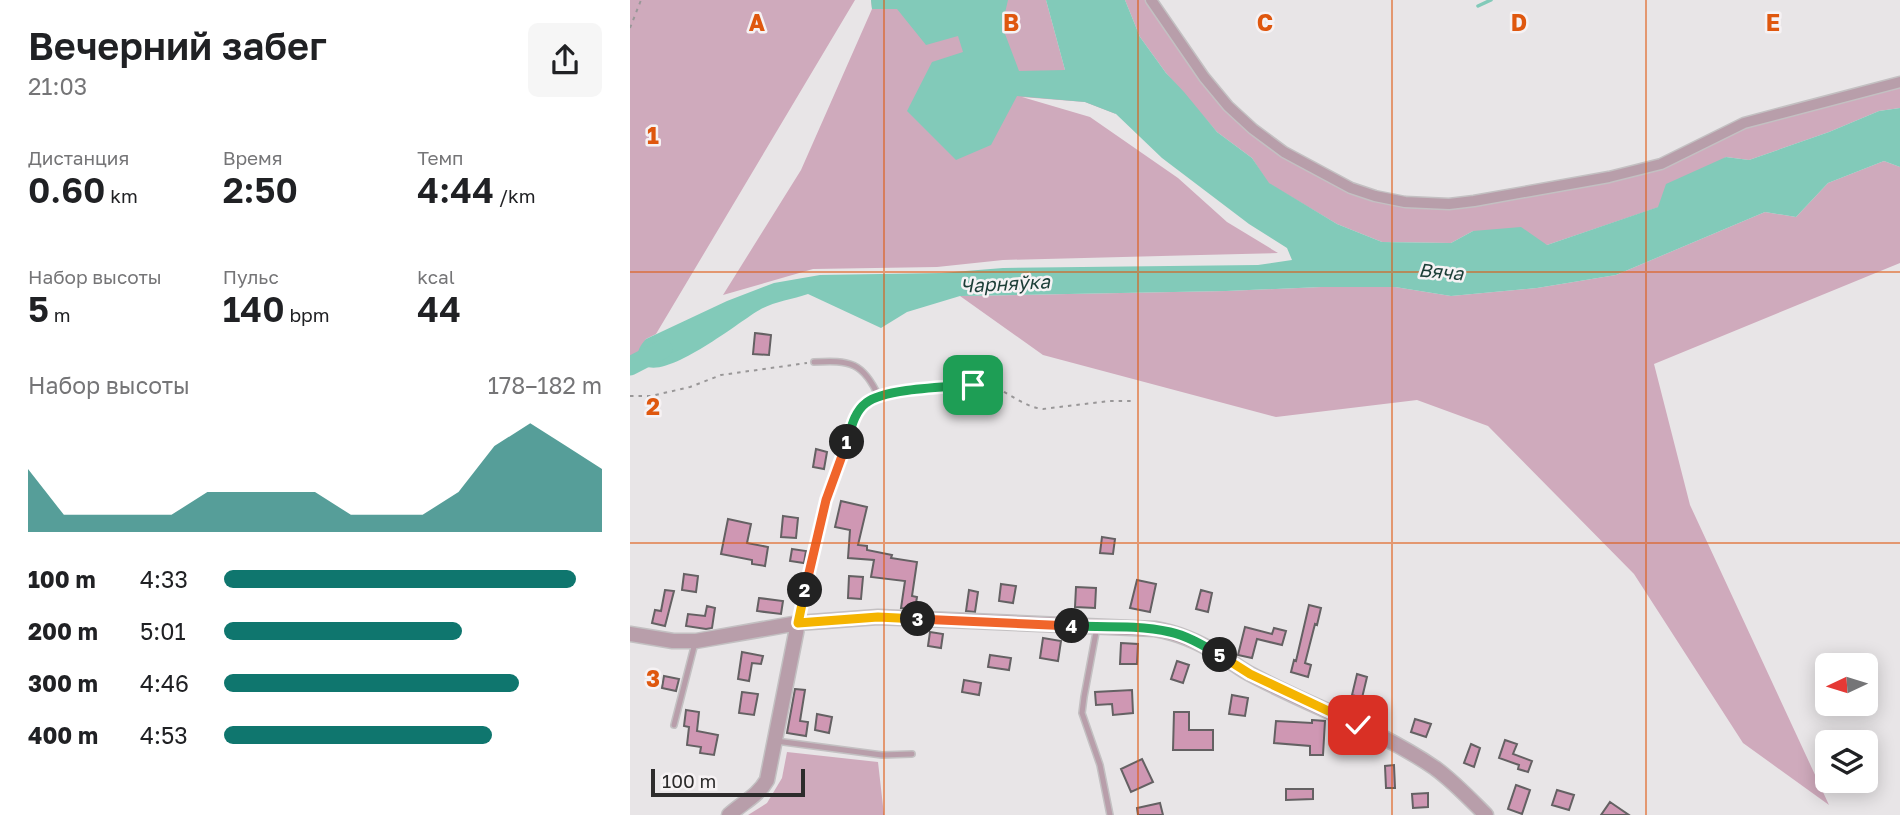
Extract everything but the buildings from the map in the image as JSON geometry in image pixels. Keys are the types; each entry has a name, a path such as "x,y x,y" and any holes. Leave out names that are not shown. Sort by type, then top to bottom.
{"street":[{"path":"1151,0 1204,77 1228,106 1253,129 1284,152 1350,188 1405,202 1448,204 1474,201 1609,177 1661,164 1744,123 1900,82"},
{"path":"630,634 673,641 696,641 798,623 878,617 1156,629 1173,632 1219,654 1250,674 1406,750 1437,769 1486,815"},
{"path":"729,815 762,789 770,769 798,623"}],"lane":[{"path":"798,623 826,500 851,427 857,413 866,403 879,397 873,384 854,364 838,360 814,362"},
{"path":"1097,627 1083,713 1100,765 1110,815"},
{"path":"674,725 696,641"},
{"path":"776,741 882,755 912,754"}],"path":[{"path":"630,28 641,0"},
{"path":"630,396 651,396 690,387 721,375 814,362"},
{"path":"879,397 973,385 992,387 1034,408 1132,401"}],"shaded area":[{"path":"630,0 855,0 656,334 646,339 638,354 640,362 630,366"},
{"path":"871,0 1046,0 1065,70 1116,114 1085,102 1022,97 1090,117 1178,178 1227,222 1278,253 1003,260 937,267 813,269 723,295 801,170 872,9"},
{"path":"1125,0 1151,0 1204,77 1284,152 1375,196 1449,204 1661,164 1744,123 1900,82 1900,108 1879,111 1749,160 1726,157 1659,207 1547,245 1473,231 1451,243 1382,242 1337,224 1268,183 1252,158 1217,132 1166,73 1140,37"},
{"path":"1884,161 1900,167 1900,263 1654,364 1690,505 1815,775 1815,793 1823,793 1829,805 1743,743 1634,574 1488,426 1417,400 1276,417 1043,355 960,296 1395,287 1451,296 1537,288 1616,275 1765,212 1796,217 1828,183"},
{"path":"787,752 878,762 884,815 748,815 767,803 782,778"}],"water":[{"name":"Вяча","path":"871,0 1008,0 1002,26 1019,71 1065,70 1046,0 1125,0 1140,37 1166,73 1217,132 1252,158 1269,183 1337,224 1382,242 1451,243 1473,231 1521,227 1547,245 1658,207 1666,184 1726,157 1749,160 1879,111 1900,108 1900,167 1884,161 1828,183 1796,217 1765,212 1616,275 1537,288 1451,296 1395,287 1321,287 960,296 907,312 881,328 808,294 761,309 678,361 660,367 647,367 638,353 646,339 727,301 774,283 820,275 941,273 1003,268 1258,265 1292,260 1287,248 1249,224 1162,158 1116,114 1085,102 1017,96 991,145 956,160 907,111 932,62 963,52 958,36 926,45 897,9 872,9"}],"waterway":[{"path":"1478,6 1491,0"},
{"name":"Чарняўка","path":"630,366 663,349"}],"route":[{"path":"973,385 908,391 879,397 866,403 857,413 826,500 798,623 878,617 1156,629 1173,632 1219,654 1250,674 1358,725"}]}
